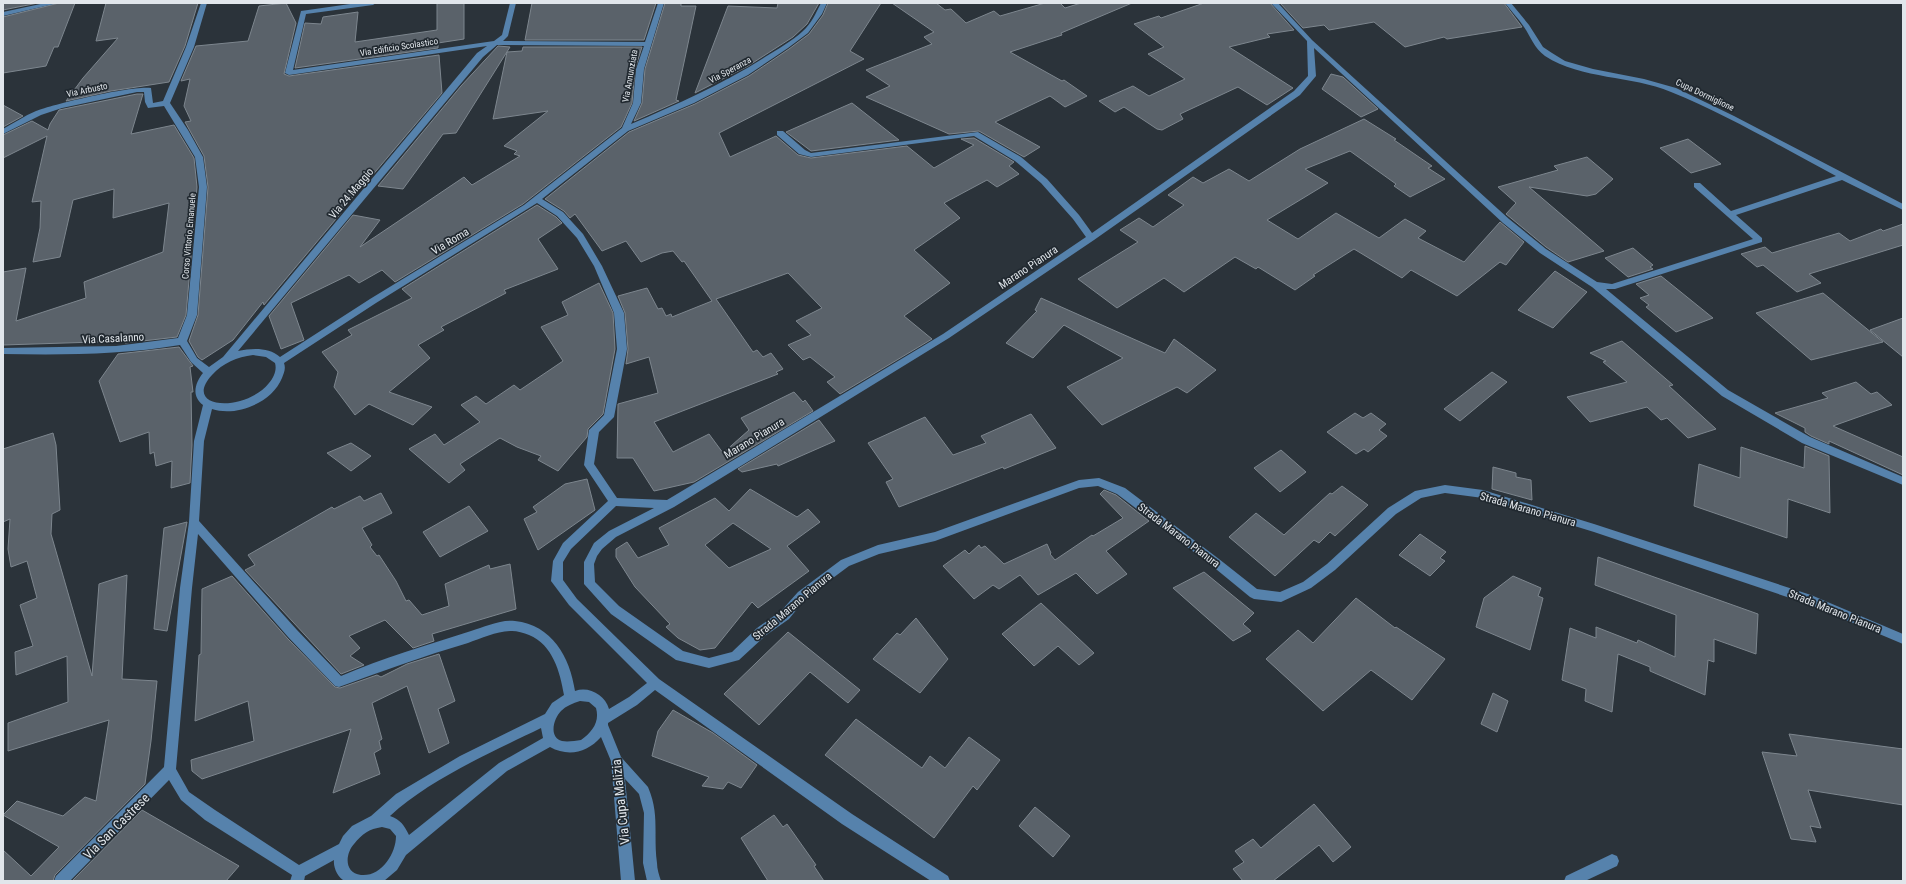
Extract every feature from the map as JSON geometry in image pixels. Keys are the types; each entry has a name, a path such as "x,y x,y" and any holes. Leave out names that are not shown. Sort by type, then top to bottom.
{"street":[{"path":"3,14 56,3"},
{"path":"166,103 190,47 204,3"},
{"name":"Via Edificio Scolastico","path":"373,3 303,12 289,73 495,43 646,44"},
{"name":"Via 24 Maggio","path":"227,358 480,55 505,36 513,3"},
{"name":"Via Annunziata","path":"625,129 637,103 640,69 646,44 661,3"},
{"name":"Via Speranza","path":"625,129 691,101 745,74 806,32 816,20 824,3"},
{"path":"1274,3 1310,41 1506,221 1544,251 1595,285 1725,393 1806,440 1903,481"},
{"name":"Cupa Dormiglione","path":"1508,3 1528,27 1535,43 1547,54 1566,64 1640,78 1673,90 1735,120 1842,177 1903,207"},
{"name":"Marano Pianura","path":"670,504 946,336 1090,238 1297,93 1312,76 1310,41"},
{"name":"Via Arbusto","path":"3,132 38,113 60,106 137,90 148,90 149,102 152,106 166,103"},
{"name":"Corso Vittorio Emanuele","path":"166,103 184,130 199,157 203,187 192,315 182,340"},
{"name":"Via Roma","path":"280,362 373,301 537,200 625,129"},
{"path":"780,133 802,152 811,155 975,134 1018,159 1044,181 1076,218 1090,238"},
{"path":"1730,214 1842,177"},
{"path":"1595,285 1612,287 1759,240 1698,185"},
{"path":"537,200 560,214 580,236 598,266 619,312 622,349 609,417 594,430 589,465 614,502"},
{"path":"182,340 194,360 208,372"},
{"name":"Via Casalanno","path":"3,351 78,352 151,348 182,340"},
{"path":"259,352 274,356 280,362 281,371 277,380 270,389 246,404 232,407 219,407 208,404 202,398 199,390 202,381 208,372 227,358 240,354 259,352"},
{"path":"208,404 200,441 194,522 186,588 170,770 185,796 298,876 342,849"},
{"name":"Strada Marano Pianura","path":"670,504 647,518 622,528 598,544 589,563 590,584 615,610 680,656 709,663 735,656 761,632 784,615 802,595 845,563 878,550 935,536 1079,484 1099,482 1121,491 1215,562 1254,594 1281,597 1306,586 1331,567 1392,511 1419,494 1445,488 1483,494 1609,533 1812,600 1903,639"},
{"path":"670,504 614,502 567,546 558,561 557,581 573,602 655,683 847,819 943,881"},
{"path":"194,522 288,628 339,682 375,666 511,625 534,631 550,643 560,658 568,678 570,697"},
{"path":"603,722 601,704 596,699 587,695 570,697 561,702 554,709 549,718 547,733 551,740 558,746 567,748 581,746 596,735 603,722 633,701 655,683"},
{"path":"549,718 464,760 400,798 376,821 356,830 348,839 342,849 340,860 341,869 351,879 360,881 372,880 382,874 392,866 401,850 503,767 551,740"},
{"name":"Via Cupa Malizia","path":"603,722 618,761 628,881"},
{"path":"618,761 644,791 650,812 650,863 654,881"},
{"name":"Via San Castrese","path":"61,881 170,770"},
{"path":"376,821 386,821 395,824 401,832 401,850"},
{"path":"1571,881 1612,861"}],"building":[{"path":"3,3 38,3 3,10"},
{"path":"59,3 75,3 58,47 54,47 46,66 3,73 3,17"},
{"path":"106,3 198,3 185,46 169,82 111,91 66,101 83,78 118,38 96,41"},
{"path":"286,3 296,23 284,74 289,76 439,55 442,93 365,184 338,213 341,213 264,305 263,302 233,340 202,360 198,357 189,341 198,315 208,187 204,156 185,122 191,121 184,106 190,79 181,81 196,46 248,41 259,6"},
{"path":"437,3 464,3 464,39 438,43 438,48 295,68 305,23 321,24 323,17 358,12 355,42 437,30"},
{"path":"532,3 656,3 644,40 525,40"},
{"path":"665,3 681,3 681,6 696,6 676,100 679,101 634,121 642,103 645,69"},
{"path":"778,3 819,3 807,24 793,37 748,66 695,93 728,6 777,8"},
{"path":"828,3 881,3 850,51 864,59 719,133 730,157 776,136 798,155 811,158 907,146 934,168 974,145 961,139 974,138 1014,162 1009,166 1019,174 997,187 987,180 944,203 960,218 914,250 950,283 904,316 932,339 840,394 827,382 835,377 810,357 803,360 788,345 811,335 796,321 822,308 788,273 716,299 753,352 757,350 763,357 771,353 783,369 776,372 778,374 654,422 673,452 709,434 723,453 749,430 741,418 794,392 803,402 805,400 813,411 694,482 654,491 633,458 617,458 618,404 658,393 649,357 626,364 628,349 625,313 618,296 647,288 658,309 662,308 666,316 671,314 672,317 712,301 684,261 682,262 673,251 662,253 641,262 626,241 602,251 575,214 570,218 564,211 545,199 629,132 695,104 749,76 789,49 809,34 823,15"},
{"path":"892,3 936,3 945,10 951,9 966,23 994,11 1000,16 1045,3 1060,3 1065,8 1081,3 1132,3 1061,33 1062,35 1010,52 1062,81 1064,80 1087,96 1065,107 1050,96 995,122 1040,147 1024,157 979,131 949,134 866,97 890,86 866,70 932,44 924,37 934,32"},
{"path":"1204,3 1270,3 1294,30 1267,34 1270,37 1229,47 1293,88 1267,105 1238,87 1180,114 1183,119 1162,130 1157,129 1124,107 1115,112 1099,101 1133,86 1149,96 1185,79 1148,54 1164,47 1134,24 1159,16 1161,18"},
{"path":"1280,3 1504,3 1522,27 1447,39 1444,37 1405,47 1374,22 1329,30 1324,25 1303,28"},
{"path":"498,46 510,47 456,133 443,134 403,189 378,186 461,86"},
{"path":"523,47 642,47 635,69 632,103 621,127 523,204 395,282 382,270 359,283 349,275 291,303 304,340 281,349 269,316 353,215 380,220 360,247 464,177 472,185 520,156 514,154 517,151 504,146 548,111 493,119 507,52 522,51"},
{"path":"1331,74 1343,77 1378,109 1361,117 1322,89"},
{"path":"143,94 131,134 174,125 194,158 197,187 186,315 177,337 125,343 127,341 3,345 3,272 26,268 16,321 86,298 84,282 163,252 169,203 113,218 114,189 73,200 60,257 33,262 40,228 41,201 32,202 47,136 3,158 3,135 32,121 48,130 59,110"},
{"path":"852,103 899,140 811,151 786,132"},
{"path":"3,105 23,116 3,127"},
{"path":"1364,119 1396,139 1394,140 1432,166 1428,168 1445,179 1410,197 1394,186 1396,184 1350,151 1305,169 1328,183 1267,220 1298,239 1336,213 1379,238 1405,219 1426,231 1418,238 1464,262 1500,222 1524,242 1506,265 1500,262 1457,296 1411,270 1402,278 1354,249 1313,275 1315,276 1295,290 1258,267 1256,269 1235,257 1184,292 1164,278 1117,308 1078,279 1138,242 1120,230 1139,218 1153,227 1184,205 1168,195 1193,177 1203,183 1229,169 1249,181 1300,149"},
{"path":"1688,139 1721,164 1691,173 1660,148"},
{"path":"1587,157 1613,179 1596,194 1587,196 1529,187 1604,251 1568,262 1546,247 1506,214 1516,203 1498,187 1558,170 1554,166"},
{"path":"537,205 556,217 562,223 538,239 558,269 504,290 506,293 441,327 444,330 418,345 430,358 389,392 432,407 413,425 369,404 355,415 334,387 338,372 322,352 352,335 348,330 412,298 402,289"},
{"path":"1903,224 1903,245 1809,274 1821,283 1797,292 1763,265 1757,267 1741,254 1765,247 1772,253 1839,233 1850,241 1881,229 1883,231"},
{"path":"1633,248 1653,265 1650,267 1653,269 1628,277 1605,258"},
{"path":"1555,271 1587,292 1553,328 1518,310"},
{"path":"1661,276 1713,318 1676,332 1646,307 1649,305 1640,298 1649,295 1636,284"},
{"path":"599,283 613,313 615,349 603,414 588,429 587,437 558,471 538,460 541,456 517,447 500,438 460,464 465,470 449,483 409,449 435,434 444,445 480,422 461,405 476,396 486,404 514,385 520,390 563,361 541,327 568,315 562,302"},
{"path":"1823,293 1883,342 1811,360 1756,313"},
{"path":"1041,298 1165,353 1174,339 1216,370 1187,393 1177,387 1102,425 1067,387 1123,358 1064,325 1033,358 1006,343 1037,311 1035,310"},
{"path":"1903,318 1903,357 1870,330"},
{"path":"1622,341 1673,385 1669,386 1716,429 1688,438 1667,418 1661,420 1647,407 1590,422 1567,397 1627,382 1603,362 1606,361 1590,353"},
{"path":"179,347 193,366 190,367 193,392 191,392 192,445 190,483 171,488 172,461 156,466 154,452 150,454 149,432 120,442 99,381 118,354"},
{"path":"1492,372 1507,382 1460,421 1444,409"},
{"path":"1856,382 1871,394 1877,392 1892,405 1833,426 1903,457 1903,475 1829,441 1829,444 1811,436 1805,432 1805,428 1775,413 1828,398 1822,393"},
{"path":"1355,413 1363,418 1371,413 1386,424 1379,430 1387,436 1368,452 1364,449 1356,454 1327,432"},
{"path":"1031,414 1056,448 1004,469 1003,467 899,507 886,482 893,479 868,443 925,417 953,455 986,443 981,436"},
{"path":"819,420 835,441 778,466 777,464 742,472 738,469"},
{"path":"53,433 56,445 60,510 52,514 51,534 92,676 99,584 127,575 122,679 157,681 151,741 145,784 55,875 53,881 3,881 3,850 31,876 59,847 3,815 17,801 63,816 85,797 96,801 109,720 8,751 8,723 68,702 67,656 16,675 15,652 33,646 20,605 37,598 27,561 11,567 8,549 10,519 3,522 3,449"},
{"path":"351,443 371,456 351,471 327,453"},
{"path":"1805,446 1829,456 1830,513 1788,499 1787,538 1694,506 1699,464 1740,478 1741,447 1804,468"},
{"path":"1281,450 1306,472 1280,492 1254,468"},
{"path":"1493,467 1516,473 1516,477 1531,480 1532,500 1492,489"},
{"path":"587,479 595,510 538,550 524,519 537,512 533,507 565,484"},
{"path":"1342,486 1368,505 1335,536 1330,532 1319,543 1314,540 1275,576 1229,537 1256,513 1284,535 1330,493 1332,494"},
{"path":"750,489 797,517 808,509 820,522 787,546 809,571 758,608 752,602 715,648 700,650 678,638 666,627 670,624 635,587 616,557 616,549 627,542 638,558 669,545 659,528 715,498 729,511","holes":["733,523 771,549 729,568 705,545"]},
{"path":"1104,490 1116,495 1149,521 1106,551 1127,574 1097,594 1076,573 1038,595 1020,575 999,589 993,585 974,599 943,566 965,550 969,554 979,545 981,548 985,546 1004,564 1047,544 1051,553 1050,554 1055,560 1092,535 1093,536 1123,518 1100,494"},
{"path":"381,493 392,513 362,528 372,545 370,547 377,556 379,555 396,581 406,601 409,600 422,615 449,606 445,584 489,565 490,569 510,564 516,609 432,634 434,641 413,648 385,620 349,636 360,648 350,656 364,665 341,674 245,570 255,565 248,555 332,507 334,509 360,496 364,501"},
{"path":"469,506 488,531 440,557 423,532"},
{"path":"187,522 167,631 154,629 164,528"},
{"path":"1420,534 1446,552 1440,558 1445,561 1430,576 1399,555"},
{"path":"1598,557 1758,614 1756,654 1714,639 1714,662 1708,660 1705,695 1650,671 1650,667 1618,654 1612,712 1585,701 1586,689 1562,680 1570,628 1596,638 1596,627 1637,643 1638,640 1675,657 1676,615 1595,585"},
{"path":"1204,572 1254,613 1243,624 1251,631 1233,641 1173,588"},
{"path":"232,576 288,639 335,687 340,688 377,675 381,677 407,664 439,654 455,701 438,709 449,743 429,753 407,686 372,703 382,739 379,741 381,749 374,753 380,774 333,793 351,729 202,779 192,771 191,760 254,741 248,701 195,721 199,655 201,654 202,589"},
{"path":"1513,576 1541,588 1538,596 1543,598 1530,650 1476,627 1484,598"},
{"path":"1356,598 1395,628 1396,627 1445,659 1412,700 1371,670 1323,711 1266,659 1298,630 1313,643"},
{"path":"1041,603 1094,653 1079,665 1058,646 1034,666 1002,634"},
{"path":"916,618 948,659 920,693 873,659 897,633 900,635"},
{"path":"788,632 860,690 848,703 810,672 759,725 724,694"},
{"path":"1493,693 1508,701 1497,732 1481,724"},
{"path":"673,710 713,733 757,765 741,788 728,782 723,789 702,786 709,777 652,756 658,731"},
{"path":"856,719 922,768 930,756 945,768 969,737 1000,760 977,790 973,786 934,838 825,755"},
{"path":"1789,734 1903,749 1903,805 1808,790 1821,828 1810,826 1816,842 1791,839 1762,752 1797,756"},
{"path":"1314,804 1351,847 1333,862 1319,845 1273,881 1243,881 1233,869 1244,862 1235,851 1253,839 1261,848"},
{"path":"1035,807 1070,836 1053,857 1019,826"},
{"path":"142,810 239,866 226,881 72,881"},
{"path":"774,815 783,827 787,824 816,865 814,866 824,881 768,881 741,838"}]}
